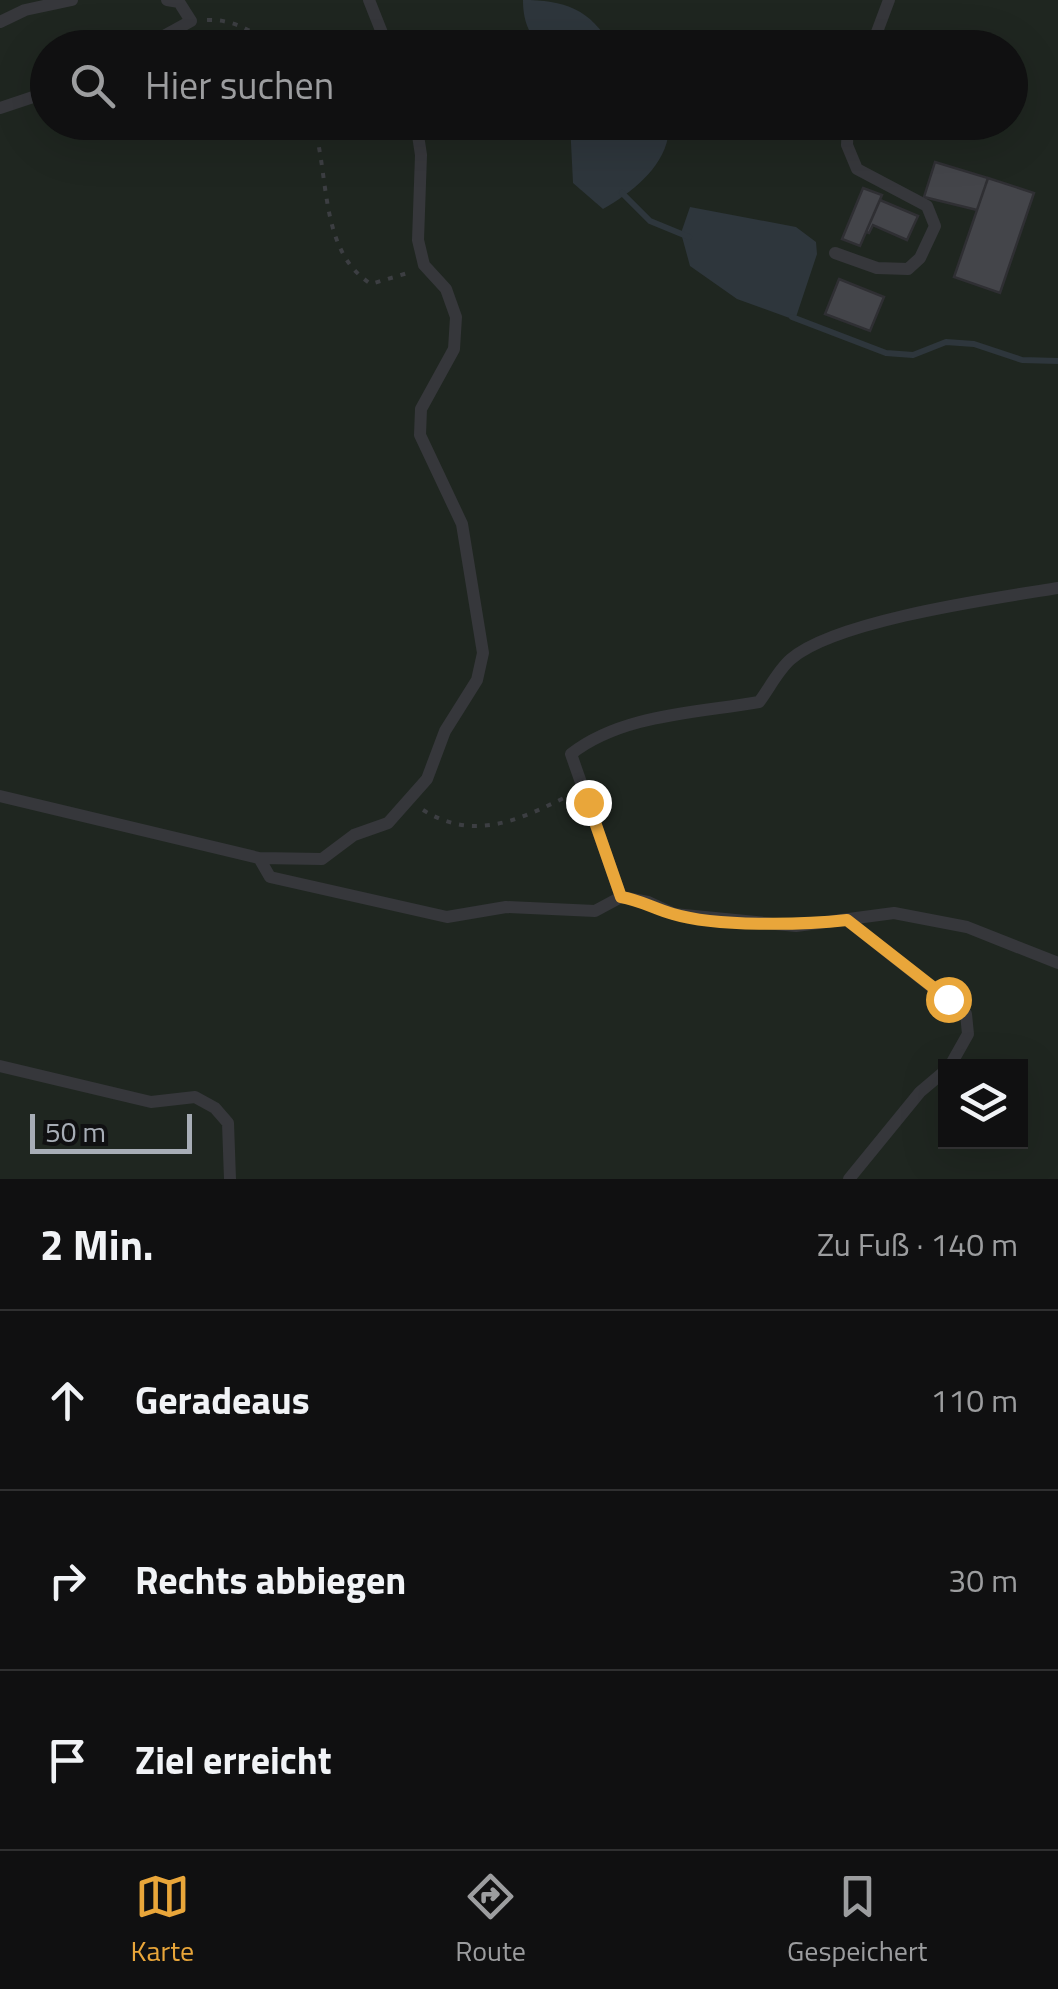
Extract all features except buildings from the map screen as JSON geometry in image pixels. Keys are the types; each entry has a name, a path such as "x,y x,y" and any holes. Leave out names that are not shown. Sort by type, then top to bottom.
{"lane":[{"path":"0,22 72,0"},
{"path":"168,0 180,2 191,21 175,30"},
{"path":"369,0 381,30"},
{"path":"877,30 888,0"},
{"path":"0,108 30,98"},
{"path":"0,796 260,858 322,859 354,835 388,824 411,802 426,779 445,731 477,680 483,654 462,524 420,435 421,409 454,349 456,317 446,289 424,265 418,240 419,140"},
{"path":"836,252 899,272 920,258 935,226 926,206 857,170 847,140"},
{"path":"621,897 610,856 571,754 594,736 647,720 759,702 790,659 817,644 870,626 1058,588"},
{"path":"260,858 270,876 448,917 506,908 595,912 621,897 648,902 674,914 796,926 894,912 967,927 1058,963"},
{"path":"847,920 966,1014 968,1034 953,1059"},
{"path":"0,1066 151,1102 195,1097 215,1108 228,1123 230,1179"},
{"path":"849,1179 920,1092 938,1077"}],"path":[{"path":"191,21 222,20 250,30"},
{"path":"316,140 334,235 348,268 371,284 398,279 424,265"},
{"path":"411,802 434,817 474,830 521,819 582,788"}],"shaded area":[{"path":"0,0 1058,0 1058,1179 0,1179"},
{"path":"523,0 551,2 575,9 600,30 529,30"},
{"path":"571,140 667,140 659,160 644,179 603,209 573,183"},
{"path":"690,207 796,227 816,242 817,254 795,320 737,299 690,266 681,233"}],"waterway":[{"path":"622,193 650,221 689,237"},
{"path":"792,317 886,353 913,355 946,342 974,344 1022,360 1058,361"}],"route":[{"path":"588,802 610,856 621,897 648,902 674,914 796,926 847,920 948,999"}]}
